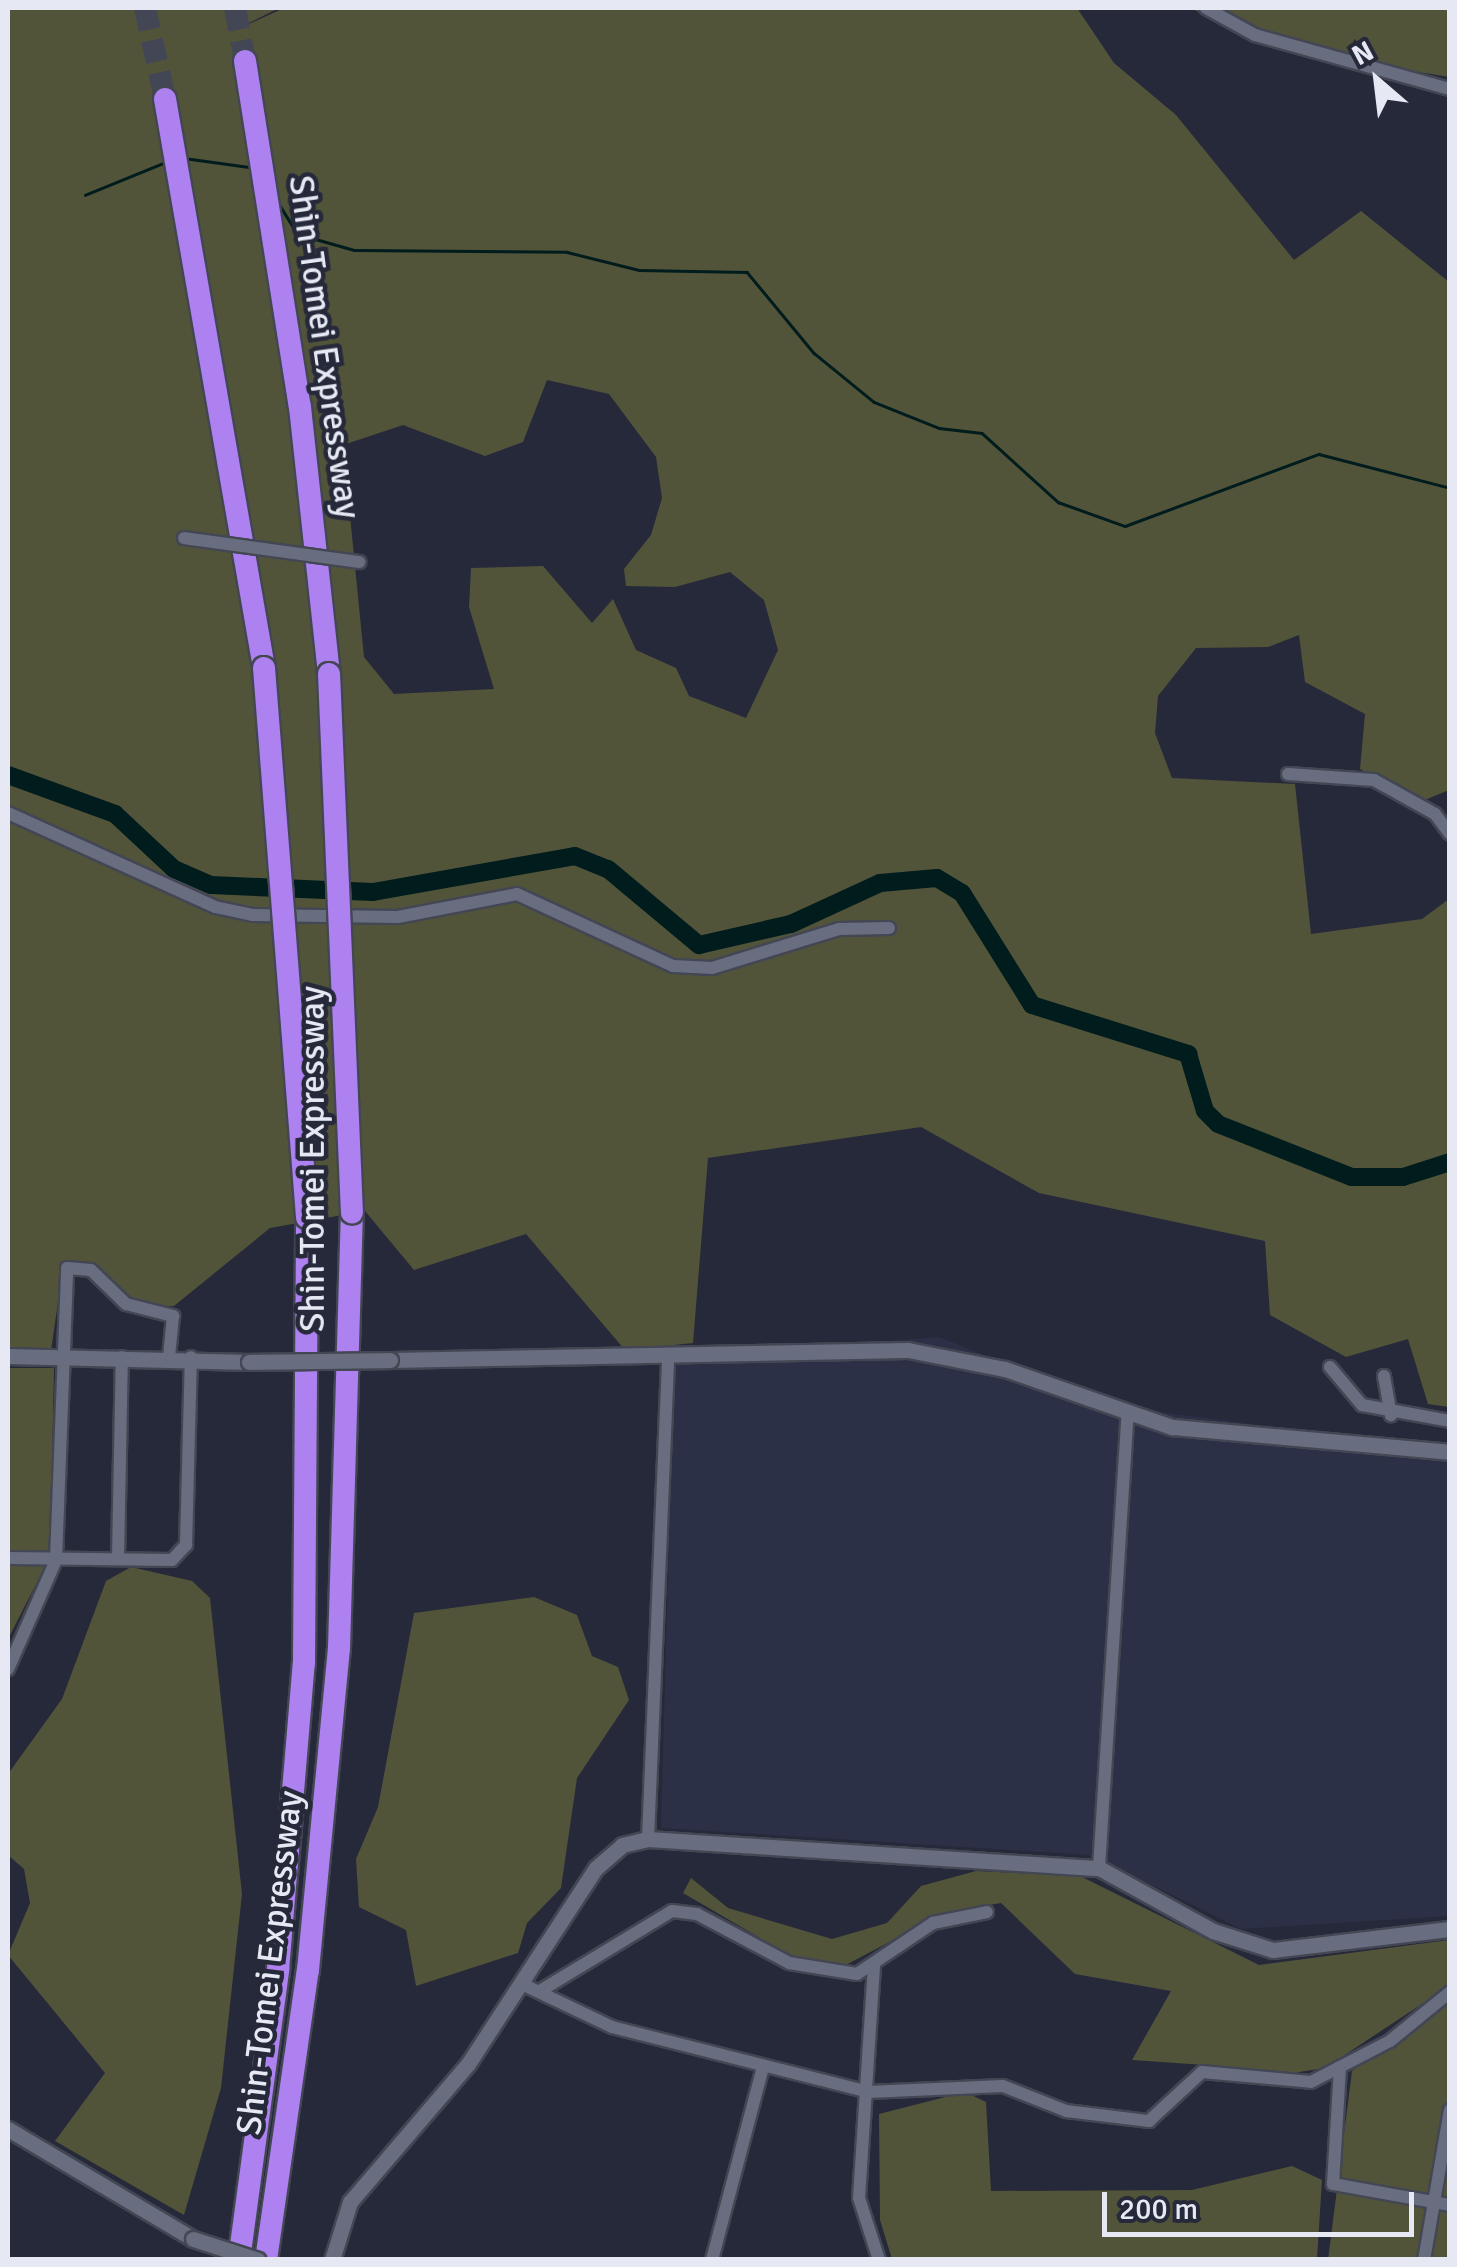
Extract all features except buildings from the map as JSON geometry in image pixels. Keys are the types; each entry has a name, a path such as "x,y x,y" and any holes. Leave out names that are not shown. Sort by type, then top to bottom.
{"highway":[{"name":"Shin-Tomei Expressway","path":"245,60 300,406 329,674 352,1213 339,1648 308,1970 266,2260"},
{"name":"Shin-Tomei Expressway","path":"165,99 264,668 307,1217 304,1663 278,1970 239,2260"}],"street":[{"path":"1206,8 1256,35 1450,89"},
{"path":"184,538 359,562"},
{"path":"1288,774 1374,780 1434,814 1450,834"},
{"path":"8,813 215,907 252,914 398,918 517,894 673,966 712,968 840,928 889,928"},
{"path":"8,1669 56,1560 67,1268 91,1270 126,1304 173,1316 169,1357"},
{"path":"8,1356 191,1357 250,1362 668,1358 908,1350 964,1357 1172,1427 1450,1452"},
{"path":"118,1558 122,1357"},
{"path":"8,1558 172,1560 186,1545 191,1357"},
{"path":"648,1838 668,1358"},
{"path":"1330,1367 1351,1397 1391,1414 1450,1421"},
{"path":"1384,1376 1391,1414"},
{"path":"1098,1868 1128,1411"},
{"path":"332,2260 350,2202 468,2064 605,1855 648,1838 1098,1868 1213,1930 1273,1950 1450,1928"},
{"path":"540,1991 684,1910 789,1963 857,1974 933,1923 987,1912"},
{"path":"874,1966 859,2198 879,2260"},
{"path":"522,1984 612,2027 868,2092 1004,2086 1066,2111 1149,2121 1202,2072 1293,2085 1340,2067 1450,1992"},
{"path":"712,2260 763,2067"},
{"path":"1340,2067 1333,2184 1445,2204"},
{"path":"1424,2260 1445,2204 1450,2110"},
{"path":"8,2128 193,2239 258,2260"}],"shaded area":[{"path":"939,1337 1108,1405 1449,1450 1449,1916 1241,1929 1091,1855 661,1828 674,1357"}],"green space":[{"path":"8,8 279,8 229,33 284,8 1077,8 1114,63 1176,115 1294,260 1361,211 1449,282 1449,790 1420,802 1360,769 1365,714 1305,682 1299,635 1268,647 1196,648 1158,696 1155,733 1172,778 1295,784 1311,934 1422,919 1449,899 1449,1407 1428,1404 1408,1339 1346,1357 1270,1315 1265,1241 1039,1193 921,1127 708,1158 693,1343 625,1350 526,1234 414,1270 365,1211 270,1228 174,1306 123,1306 91,1270 63,1267 51,1351 8,1349","holes":["547,380 609,394 656,457 662,498 651,535 624,569 626,586 675,587 730,572 764,600 778,650 746,718 689,696 676,668 636,650 613,599 592,623 543,566 471,568 469,607 494,689 394,694 364,657 343,445 403,425 485,456 523,442"]},
{"path":"1190,8 1449,8 1449,77 1279,49"},
{"path":"8,1368 54,1368 50,1557 8,1639"},
{"path":"131,1567 192,1581 210,1598 242,1894 221,2088 184,2215 55,2141 105,2073 8,1955 30,1903 24,1869 8,1855 8,1774 62,1699 106,1581"},
{"path":"534,1597 577,1615 592,1656 618,1667 629,1700 577,1778 561,1888 527,1923 518,1953 416,1986 406,1930 359,1907 356,1859 378,1807 414,1613"},
{"path":"976,1871 1080,1876 1259,1965 1449,1940 1449,1986 1325,2068 1260,2078 1234,2067 1132,2060 1171,1991 1075,1974 1001,1903 946,1912 825,1976 683,1893 691,1878 728,1908 832,1939 887,1923 921,1886"},
{"path":"1449,1998 1449,2259 1328,2260 1352,2071"},
{"path":"965,2092 986,2102 991,2191 1192,2190 1292,2166 1322,2180 1317,2259 892,2259 880,2220 879,2114"}],"waterway":[{"path":"184,158 250,167"},
{"path":"85,195 166,162"},
{"path":"279,204 298,234 354,250 567,252 639,270 747,272 814,353 874,402 939,428 982,433 1058,502 1125,526 1319,454 1450,488"},
{"path":"8,775 115,814 174,869 211,885 373,892 575,856 608,869 699,945 791,924 880,883 937,878 962,893 1032,1005 1188,1054 1205,1111 1218,1124 1352,1177 1403,1177 1450,1162"}],"tunnel":[{"path":"145,8 165,99"},
{"path":"235,8 245,61"}]}
